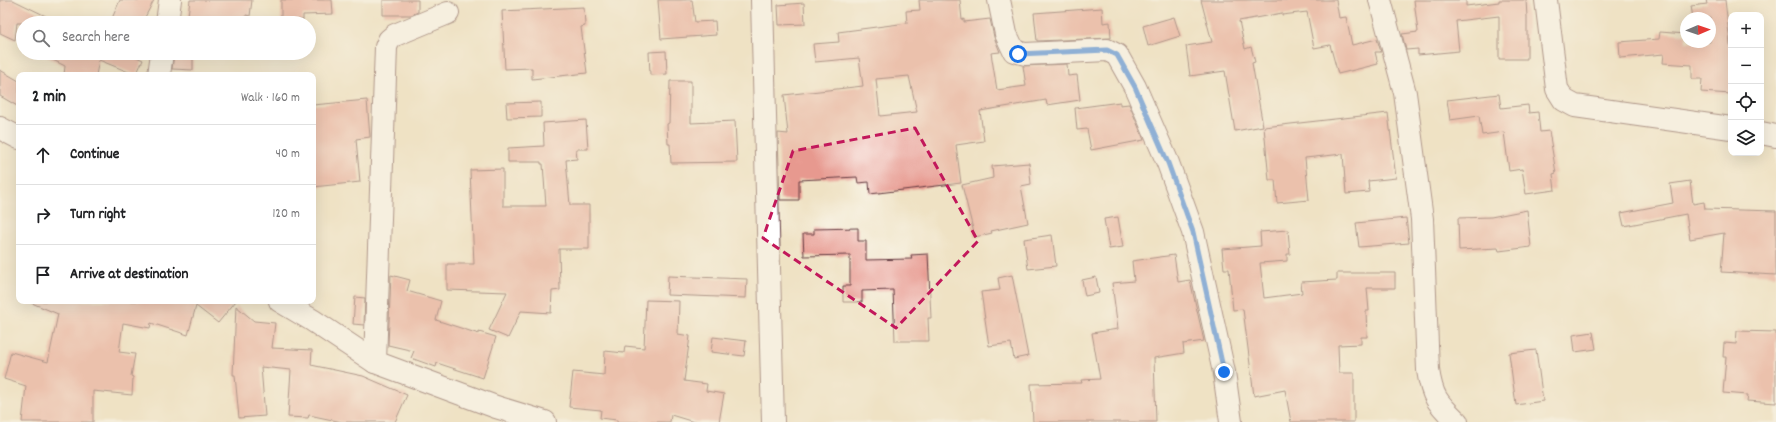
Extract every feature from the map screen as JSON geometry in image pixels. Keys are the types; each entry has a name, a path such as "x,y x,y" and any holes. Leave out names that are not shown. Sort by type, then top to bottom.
{"street":[{"path":"168,16 170,0"},
{"path":"762,0 773,422"},
{"path":"999,0 1006,34 1014,51 1018,54 1107,50 1117,55 1135,87 1168,163 1193,232 1224,372 1231,422"},
{"path":"1380,0 1406,93 1422,219 1430,388 1437,402 1457,422"},
{"path":"1546,0 1557,89 1564,100 1575,106 1728,128"},
{"path":"375,362 386,47 389,40 396,35 448,13"},
{"path":"159,72 161,60"},
{"path":"0,128 16,136"},
{"path":"1764,134 1776,136"},
{"path":"285,304 375,362 493,415 545,422"}],"highlighted area":[{"path":"915,128 978,241 896,328 763,238 793,151"}],"building":[{"path":"0,0 13,0 46,16 16,16 15,40 0,33"},
{"path":"120,0 154,0 146,16 113,16"},
{"path":"190,0 252,0 250,16 188,16"},
{"path":"281,0 332,0 333,14 281,16"},
{"path":"383,0 418,0 418,12 411,15 383,15"},
{"path":"658,0 692,0 695,22 715,21 716,35 661,39"},
{"path":"919,0 960,0 962,20 964,19 964,22 990,19 994,37 1000,52 991,53 997,90 1026,86 1023,66 1067,64 1068,76 1077,75 1080,100 1047,105 1046,100 980,111 984,141 956,145 961,183 870,194 869,182 858,183 857,177 799,180 799,200 780,200 778,133 788,134 784,95 863,86 859,58 815,62 813,44 839,42 838,32 907,23 906,11 920,10","holes":["909,76 917,112 880,116 876,79"]},
{"path":"1201,0 1336,0 1339,18 1346,17 1352,45 1377,39 1381,52 1375,52 1378,64 1338,74 1330,45 1314,48 1307,12 1282,15 1282,13 1239,21 1245,49 1251,47 1255,62 1252,63 1263,126 1235,131 1225,71 1190,76 1186,46 1212,42"},
{"path":"1414,0 1466,0 1466,6 1499,2 1499,0 1526,0 1527,59 1499,59 1499,16 1456,21 1459,51 1418,55 1418,49 1406,50 1402,34 1418,32"},
{"path":"1706,0 1725,0 1728,26 1728,94 1701,92 1702,79 1692,79 1692,65 1663,63 1664,54 1620,58 1619,42 1659,39 1660,32 1680,34 1680,48 1716,48 1716,12 1692,12 1691,6 1707,4"},
{"path":"804,3 805,24 779,25 778,5"},
{"path":"584,7 585,26 581,27 587,73 532,79 532,68 505,69 502,11"},
{"path":"1102,8 1103,23 1110,22 1111,38 1037,41 1034,13"},
{"path":"1174,17 1180,36 1148,46 1143,26"},
{"path":"666,51 667,74 650,75 649,52"},
{"path":"53,60 99,60 97,72 64,72 65,66"},
{"path":"99,60 143,60 137,72 129,72"},
{"path":"173,60 193,60 193,70 172,69"},
{"path":"0,70 16,79 16,105 0,96"},
{"path":"670,81 691,81 691,123 735,121 737,162 671,163 667,124 669,123"},
{"path":"1499,94 1501,108 1528,105 1529,113 1538,112 1540,132 1549,131 1556,173 1553,174 1555,190 1526,194 1522,169 1509,171 1504,132 1482,135 1479,116 1450,120 1447,100"},
{"path":"367,100 370,137 356,139 360,182 316,187 316,105"},
{"path":"541,102 541,117 507,118 506,103"},
{"path":"1120,102 1120,105 1129,104 1144,140 1091,150 1087,129 1077,130 1075,108"},
{"path":"1388,113 1396,178 1368,181 1369,192 1346,194 1343,154 1305,158 1309,200 1277,203 1275,180 1269,180 1264,127"},
{"path":"586,120 588,149 576,149 577,159 566,160 570,205 589,205 589,249 559,249 560,290 552,291 551,313 521,311 508,338 489,330 507,292 447,290 447,264 474,264 470,170 503,169 503,206 546,206 543,164 541,164 541,162 508,162 508,148 544,146 543,123"},
{"path":"1029,163 1031,184 1021,186 1028,223 991,231 992,233 975,237 962,185 993,178 992,166"},
{"path":"1690,181 1693,204 1704,202 1705,209 1776,211 1776,275 1721,272 1724,233 1690,239 1686,214 1624,226 1621,213 1673,203 1670,184"},
{"path":"1527,210 1531,247 1499,251 1498,248 1459,250 1458,218 1491,217"},
{"path":"1118,217 1123,247 1109,249 1104,219"},
{"path":"1406,218 1409,243 1359,247 1356,223"},
{"path":"858,228 858,241 866,241 866,260 912,259 911,255 928,254 931,318 928,318 929,341 895,341 893,290 862,291 862,302 843,302 843,286 850,286 850,255 804,256 803,234 814,234 814,229"},
{"path":"1288,230 1290,254 1287,254 1287,261 1260,263 1264,298 1302,293 1301,282 1337,280 1337,273 1395,273 1395,288 1367,288 1369,311 1366,311 1367,337 1361,337 1361,344 1338,345 1339,373 1354,373 1354,422 1291,422 1285,390 1254,396 1243,309 1233,310 1229,269 1224,269 1222,249 1261,246 1260,232"},
{"path":"1052,235 1056,266 1028,269 1024,239"},
{"path":"1174,255 1178,282 1190,280 1204,341 1183,344 1184,353 1154,358 1156,422 1033,422 1031,384 1082,383 1081,380 1100,379 1092,333 1118,329 1112,283 1134,281 1132,261"},
{"path":"391,275 410,280 407,291 441,301 436,320 479,334 479,332 496,337 483,378 437,363 436,367 411,358 414,351 388,345"},
{"path":"1012,275 1028,356 1014,359 1011,343 989,346 981,292 1000,290 998,278"},
{"path":"668,276 747,279 746,298 667,295"},
{"path":"1096,277 1099,293 1085,296 1082,280"},
{"path":"355,297 365,298 364,325 353,324"},
{"path":"646,300 679,301 678,334 690,336 684,381 707,384 706,391 724,394 719,422 694,422 671,415 670,422 617,422 617,420 600,418 601,410 569,407 573,372 604,375 605,351 624,353 625,346 644,348"},
{"path":"34,304 234,304 218,323 196,306 188,335 151,323 150,328 123,323 119,352 135,354 131,376 133,377 132,395 93,391 93,422 22,422 26,386 4,379 11,352 48,362 58,314"},
{"path":"236,306 254,321 275,323 272,348 312,350 311,365 363,376 407,395 395,422 342,422 309,415 308,418 288,417 291,370 261,367 265,416 239,418 235,375 233,375"},
{"path":"1737,331 1776,332 1776,403 1747,401 1748,395 1723,393 1726,357 1723,357 1724,343 1736,344"},
{"path":"1593,332 1596,349 1575,352 1573,335"},
{"path":"713,337 746,341 744,356 711,352"},
{"path":"1536,350 1543,401 1516,405 1509,353"}],"route":[{"path":"1018,54 1107,50 1117,55 1135,87 1168,163 1193,232 1209,310 1224,372"}]}
